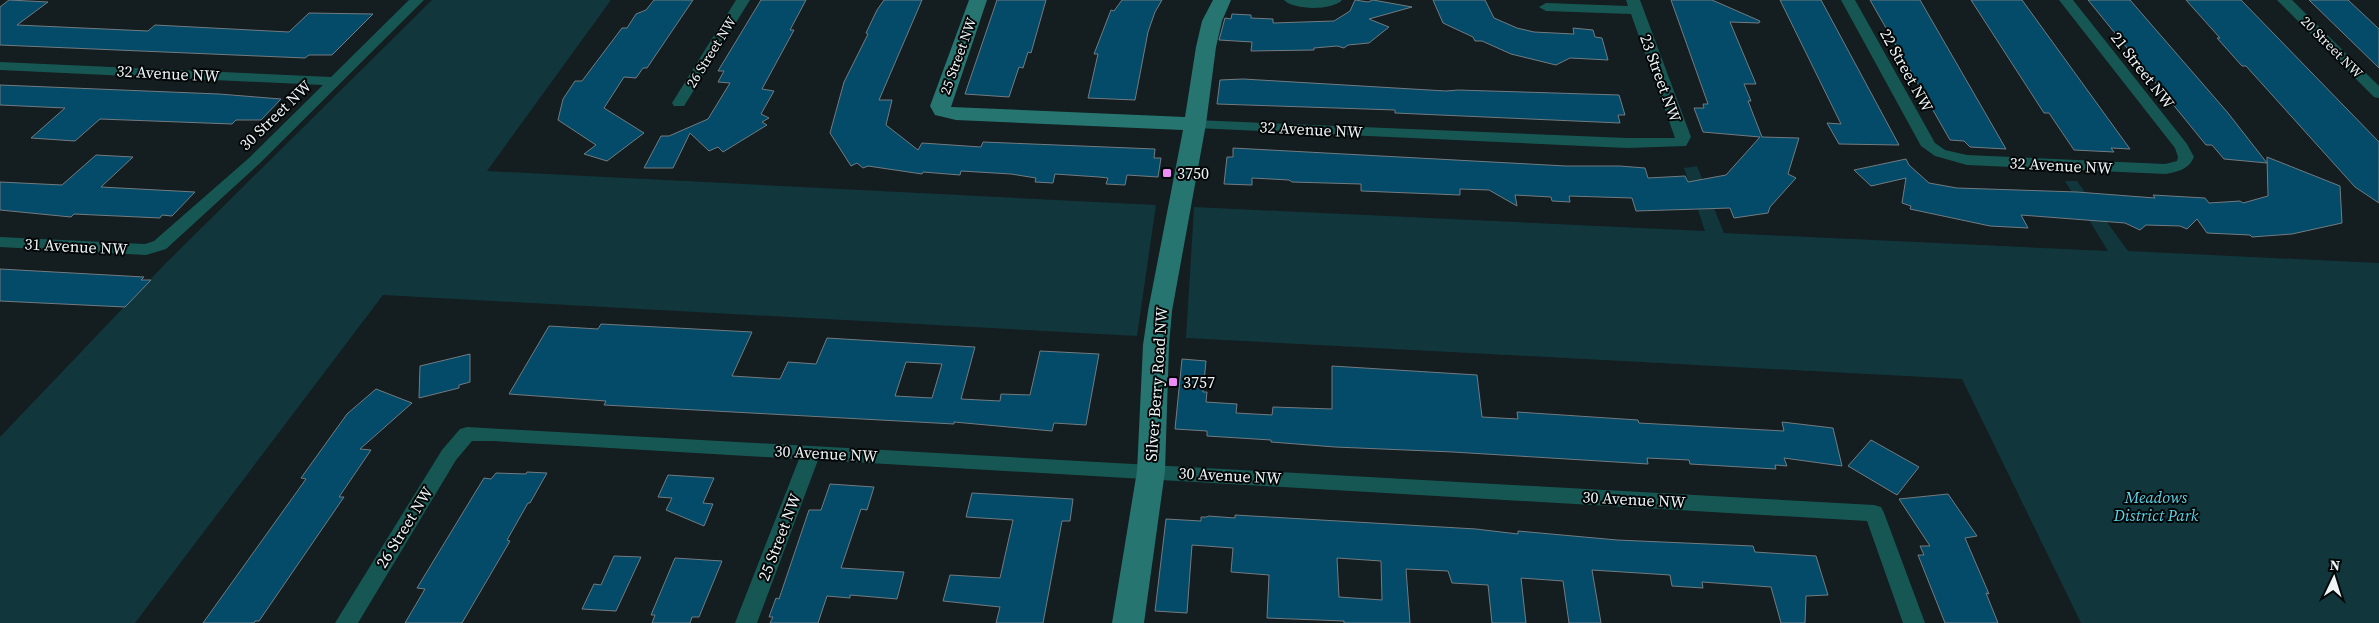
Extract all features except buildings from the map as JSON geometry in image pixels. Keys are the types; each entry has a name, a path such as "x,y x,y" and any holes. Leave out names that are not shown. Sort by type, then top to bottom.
{"street":[{"name":"30 Street NW","path":"152,249 168,239 254,161 417,0"},
{"name":"26 Street NW","path":"679,104 743,0"},
{"name":"25 Street NW","path":"942,111 940,106 942,99 978,0"},
{"name":"Silver Berry Road NW","path":"1128,623 1150,470 1156,345 1160,311 1195,124 1206,47 1212,21 1222,0"},
{"path":"1291,0 1321,5 1336,0"},
{"name":"22 Street NW","path":"1848,0 1925,140 1929,146 1940,153"},
{"name":"21 Street NW","path":"2066,0 2182,147 2186,157 2183,164"},
{"name":"20 Street NW","path":"2284,0 2379,94"},
{"name":"23 Street NW","path":"1546,7 1635,5 1683,137 1683,141 1679,143"},
{"name":"32 Avenue NW","path":"0,66 335,81"},
{"name":"32 Avenue NW","path":"942,111 956,114 1627,143 1679,143"},
{"name":"32 Avenue NW","path":"1940,153 1967,160 2044,164 2166,169 2183,164"},
{"name":"31 Avenue NW","path":"0,242 152,249"},
{"name":"26 Street NW","path":"346,623 449,455 467,434"},
{"name":"30 Avenue NW","path":"467,434 1150,470 1874,512 1914,623"},
{"name":"25 Street NW","path":"746,623 811,452"}],"green space":[{"path":"432,0 611,0 487,171 1156,205 1137,336 383,295 135,623 0,623 0,437 164,265"},
{"name":"Meadows District Park","path":"1697,166 1724,233 2108,251 2065,181 2077,181 2128,251 2379,263 2379,623 2081,623 1962,379 1186,338 1194,207 1705,231 1684,168"}],"place":[{"name":"3750","path":"1167,173"},
{"name":"3757","path":"1173,382"}]}
